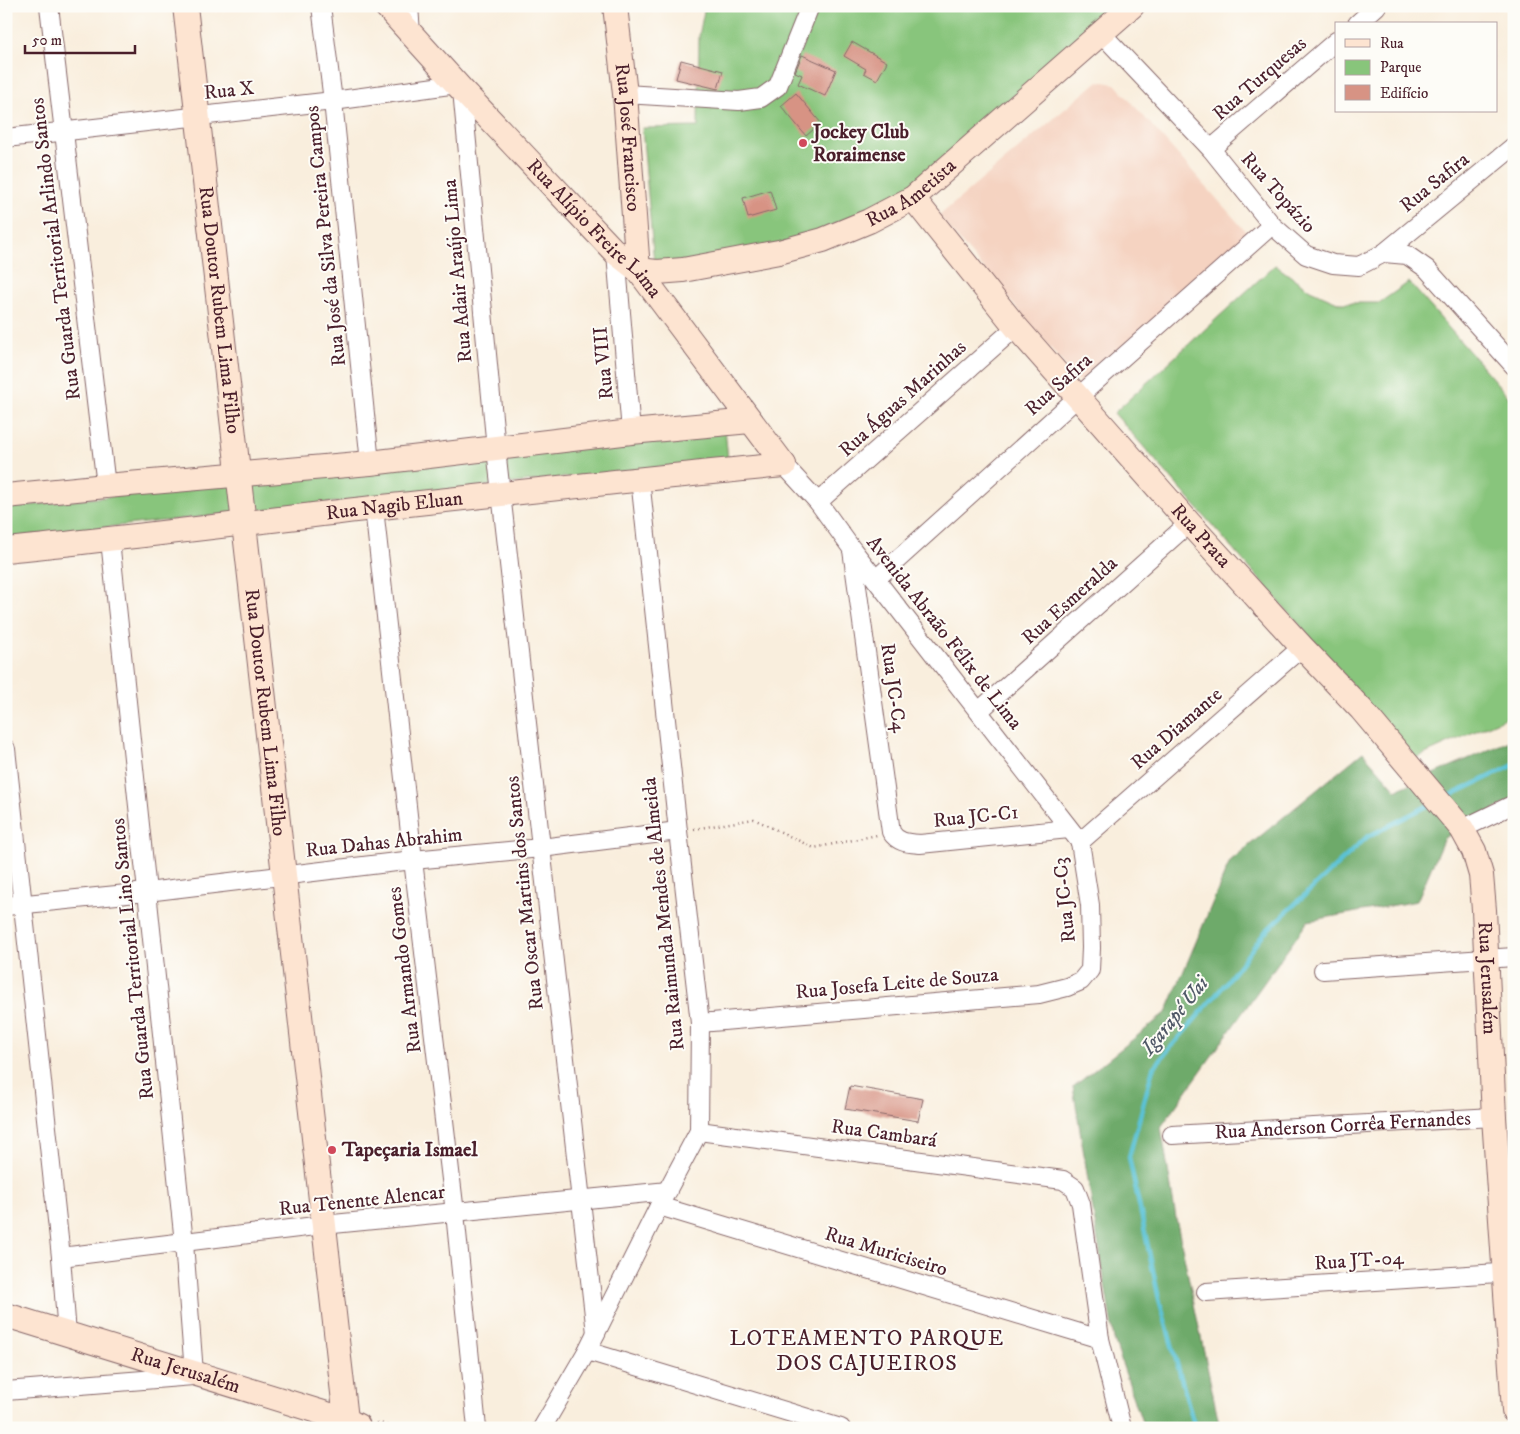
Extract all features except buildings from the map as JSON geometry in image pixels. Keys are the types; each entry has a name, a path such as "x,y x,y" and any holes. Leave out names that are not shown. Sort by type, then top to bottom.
{"street":[{"name":"Rua Guarda Territorial Arlindo Santos","path":"50,6 106,486"},
{"name":"Rua Doutor Rubem Lima Filho","path":"185,6 323,1225 352,1425"},
{"name":"Rua José da Silva Pereira Campos","path":"321,6 334,101 370,463"},
{"name":"Rua Alípio Freire Lima","path":"386,6 459,87 616,253 638,270 784,465"},
{"path":"409,6 411,32"},
{"name":"Rua José Francisco","path":"615,6 625,94 638,270"},
{"path":"625,94 739,101 761,98 778,86 810,6"},
{"name":"Rua Ametista","path":"638,270 657,272 683,270 779,252 823,240 913,198 1132,6"},
{"path":"1358,22 1377,6"},
{"name":"Rua Topázio","path":"1102,34 1211,149 1272,225 1306,255 1333,264 1360,266 1384,253"},
{"name":"Rua Turquesas","path":"1211,149 1335,42"},
{"name":"Rua X","path":"6,138 459,87"},
{"name":"Rua Adair Araújo Lima","path":"459,87 496,449"},
{"name":"Rua Safira","path":"1384,253 1514,146"},
{"name":"Rua Prata","path":"913,198 1016,327 1189,522 1361,709 1445,808 1462,829 1474,851 1480,875"},
{"name":"Rua Safira","path":"876,579 1272,225"},
{"name":"Rua VIII","path":"616,253 631,432"},
{"path":"1384,253 1407,255 1427,269 1512,359"},
{"path":"619,290 624,272 638,270"},
{"name":"Rua Águas Marinhas","path":"818,502 1016,327"},
{"path":"6,496 370,463 631,432 750,421"},
{"name":"Rua Oscar Martins dos Santos","path":"496,449 596,1333"},
{"name":"Avenida Abraão Félix de Lima","path":"784,465 818,502 852,549 979,710 1074,836"},
{"name":"Rua Nagib Eluan","path":"6,550 110,540 374,508 784,465"},
{"name":"Rua Raimunda Mendes de Almeida","path":"542,1428 587,1351 700,1131 700,1022 640,479"},
{"name":"Rua Armando Gomes","path":"374,508 455,1213 477,1428"},
{"name":"Rua Esmeralda","path":"979,710 1189,522"},
{"name":"Rua Guarda Territorial Lino Santos","path":"110,540 197,1374"},
{"name":"Rua JC-C4","path":"852,549 891,832"},
{"name":"Rua Diamante","path":"1074,836 1302,647"},
{"path":"6,749 15,906 61,1257 68,1334"},
{"path":"1462,829 1514,804"},
{"name":"Rua Dahas Abrahim","path":"15,906 678,831"},
{"name":"Rua JC-C1","path":"891,832 895,838 905,843 920,844 1074,836"},
{"name":"Rua JC-C3","path":"1074,836 1090,905 1092,948 1090,970"},
{"name":"Rua Jerusalém","path":"1480,875 1486,959 1504,1116 1514,1411"},
{"path":"1323,970 1514,958"},
{"name":"Rua Josefa Leite de Souza","path":"700,1022 1039,994 1067,987 1081,981 1090,970"},
{"name":"Rua Anderson Corrêa Fernandes","path":"1172,1134 1504,1116"},
{"name":"Rua Cambará","path":"700,1131 1063,1180 1075,1188 1081,1204 1100,1339"},
{"name":"Rua Tenente Alencar","path":"61,1257 323,1225 581,1201 664,1199"},
{"name":"Rua Muriciseiro","path":"664,1199 1100,1339"},
{"name":"Rua JT-04","path":"1206,1292 1509,1273"},
{"name":"Rua Jerusalém","path":"6,1315 197,1374 352,1425"},
{"path":"1100,1339 1122,1428"},
{"path":"587,1351 840,1428"},
{"path":"6,1391 197,1374"}],"path":[{"path":"678,831 754,819 814,848 891,832"}],"shaded area":[{"path":"1098,81 1115,84 1249,235 1080,383 939,216"}],"green space":[{"name":"Jockey Club Roraimense","path":"705,6 1117,6 906,190 805,238 699,261 654,263 642,128 698,127 699,36"},
{"path":"1275,265 1310,290 1340,303 1379,303 1409,282 1514,403 1514,714 1416,758 1114,413"},
{"path":"725,428 728,460 6,538 6,508"},
{"path":"1514,739 1514,799 1444,838 1417,901 1308,921 1161,1127 1176,1218 1220,1428 1144,1428 1114,1340 1073,1087 1166,1013 1230,861 1363,752 1396,790"}],"waterway":[{"name":"Igarapé Uai","path":"1445,798 1514,765"},
{"name":"Igarapé Uai","path":"1195,1428 1159,1299 1129,1157 1153,1068 1221,989 1265,932 1367,837 1431,804"}],"place":[{"name":"Jockey Club Roraimense","path":"803,143"},
{"name":"Tapeçaria Ismael","path":"332,1150"}],"district":[{"name":"LOTEAMENTO PARQUE DOS CAJUEIROS","path":"867,1350"}]}
